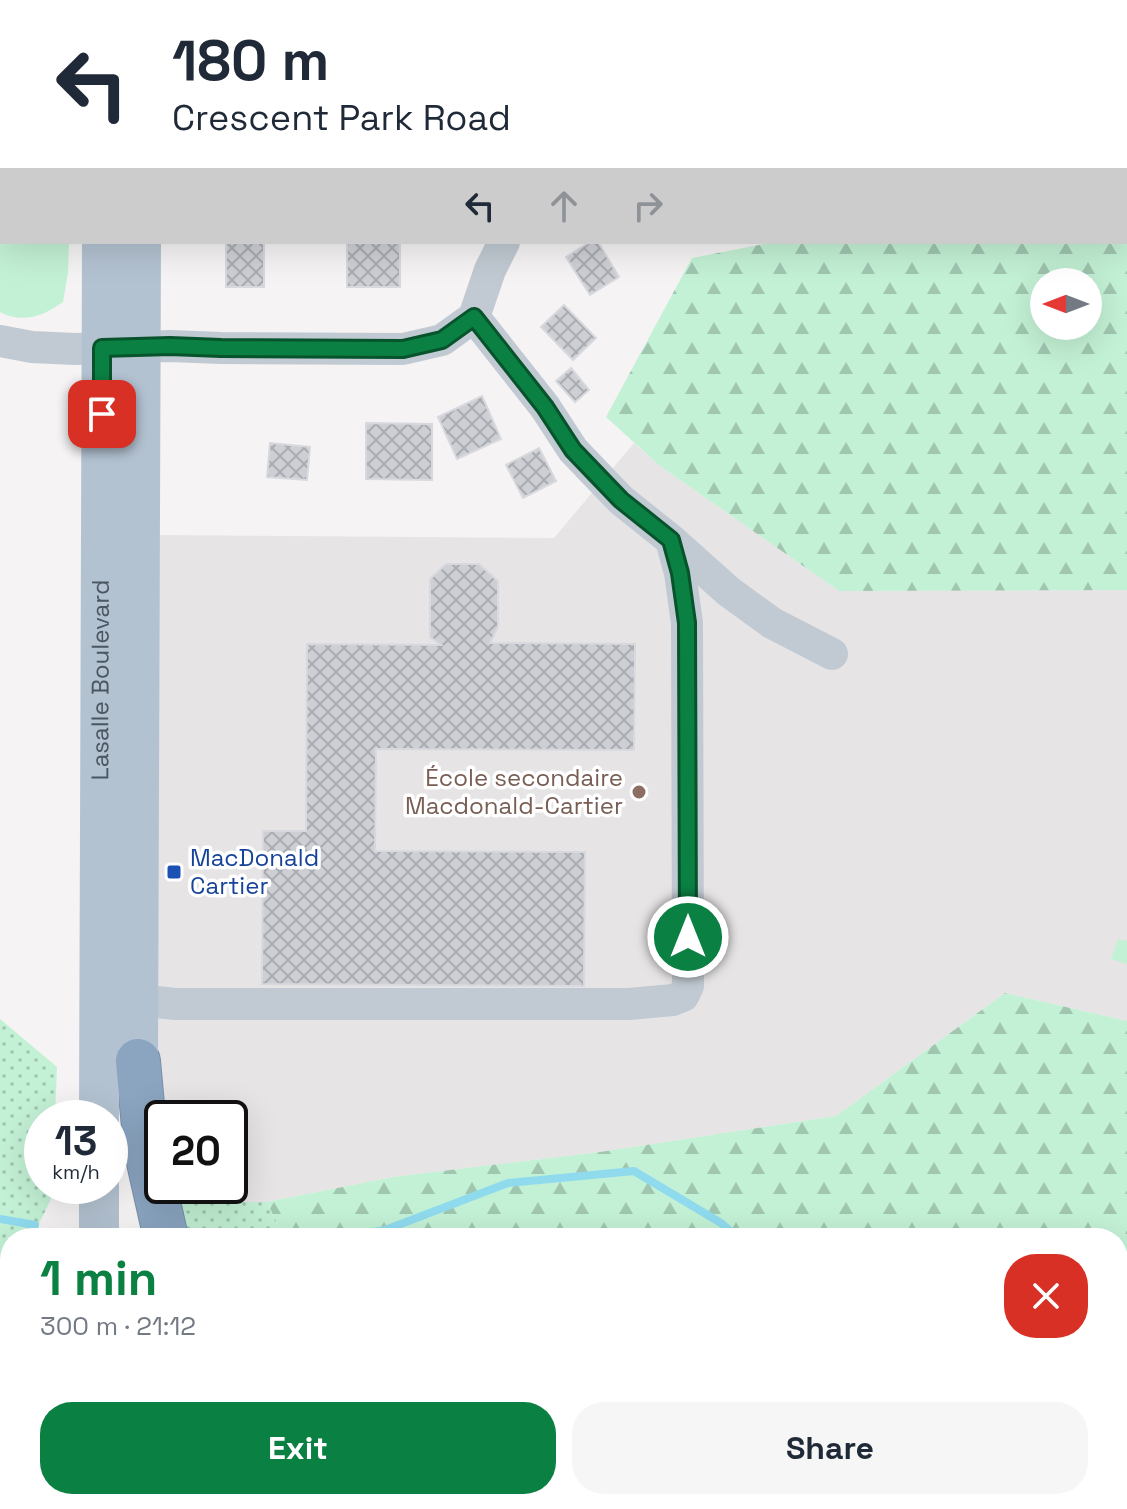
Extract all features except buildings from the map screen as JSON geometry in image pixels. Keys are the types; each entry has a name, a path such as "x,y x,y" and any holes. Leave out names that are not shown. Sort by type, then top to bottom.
{"highway":[{"path":"138,1061 146,1149 164,1228"}],"main road":[{"name":"Lasalle Boulevard","path":"102,244 121,348 138,1061"},
{"name":"Lasalle Boulevard","path":"100,1100 121,348 141,244"},
{"path":"99,1204 99,1228"}],"street":[{"path":"0,341 32,347 403,349 442,340 474,317 490,270 503,244"},
{"path":"474,317 545,407 573,450 621,500 728,591 772,623 832,654"},
{"path":"137,1000 175,1004 629,1004 673,1000 683,996 688,986 687,623 680,573 671,540"}],"shaded area":[{"name":"École secondaire Macdonald-Cartier","path":"634,443 660,466 839,591 1127,590 1127,1021 1005,993 836,1116 600,1152 393,1177 267,1202 248,1202 248,1100 161,1100 155,1067 153,535 554,538"}],"green space":[{"path":"0,244 69,244 63,302 33,317 8,316 0,312"},
{"path":"764,244 1127,244 1127,590 839,591 660,466 606,417 692,258"},
{"path":"1118,939 1127,941 1127,964 1111,959"},
{"path":"1005,993 1127,1021 1127,1228 279,1228 267,1202 393,1177 600,1152 836,1116"},
{"path":"0,1019 57,1067 56,1100 24,1100 24,1204 49,1204 37,1228 0,1228"},
{"path":"267,1202 279,1228 187,1228 180,1204"}],"waterway":[{"path":"390,1228 508,1183 634,1171 727,1228"},
{"path":"0,1219 35,1225"}],"place":[{"name":"École secondaire Macdonald-Cartier","path":"639,792"},
{"name":"MacDonald Cartier","path":"174,872"}],"route":[{"path":"102,414 102,348 403,349 442,340 474,317 545,407 573,450 621,500 671,540 680,573 687,623 688,937"}]}
